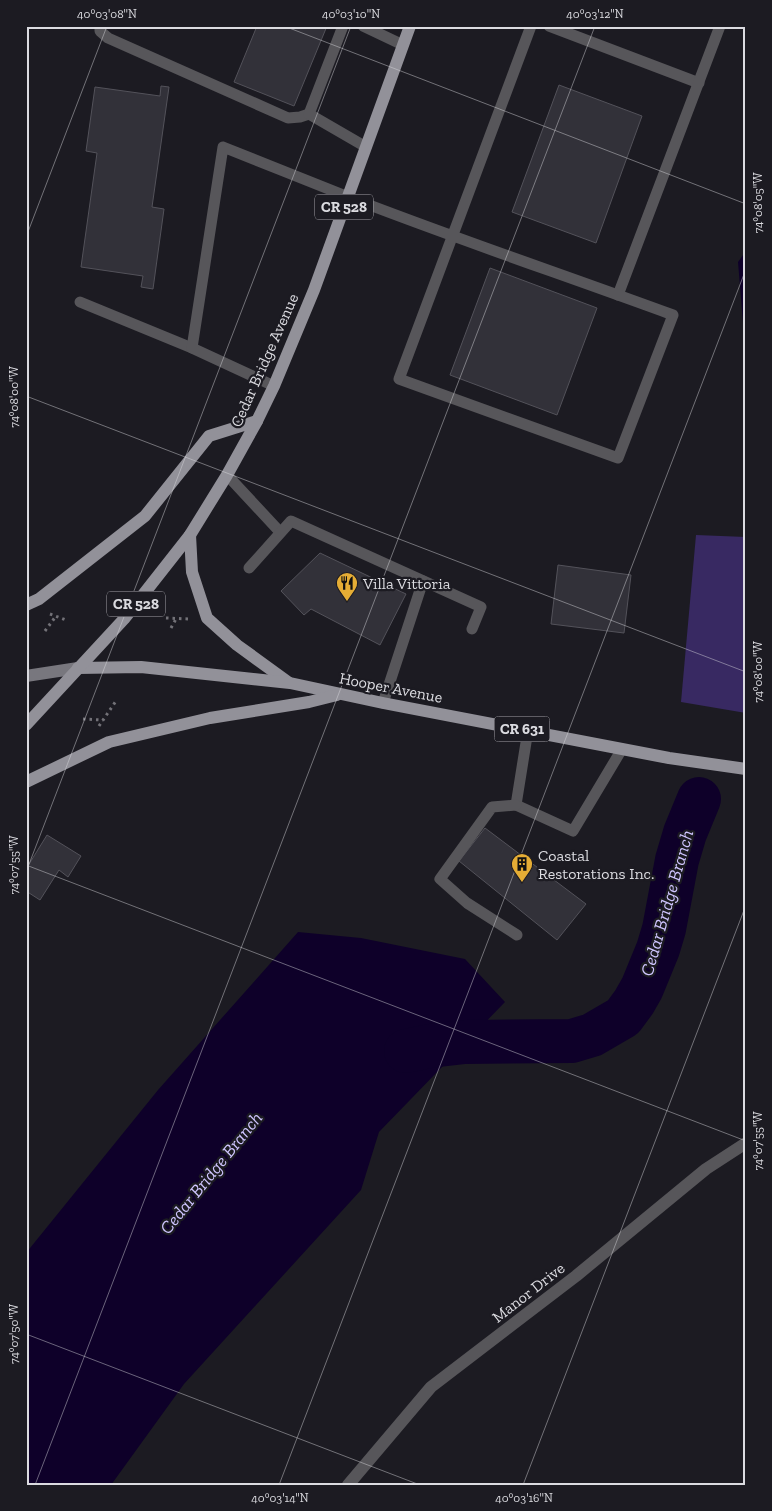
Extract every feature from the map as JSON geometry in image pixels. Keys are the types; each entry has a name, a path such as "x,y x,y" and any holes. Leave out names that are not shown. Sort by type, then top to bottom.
{"main road":[{"name":"Cedar Bridge Avenue","path":"78,668 124,619 190,535 257,421 274,386 314,290 410,26"},
{"path":"26,605 39,599 145,516 210,436 257,421"},
{"path":"190,535 192,572 207,618 237,645 290,683"},
{"name":"Hooper Avenue","path":"26,676 78,668 141,667 290,683 622,749 703,764 746,769"},
{"name":"CR 528","path":"26,725 78,668"},
{"path":"26,782 109,742 210,718 309,702 342,694"}],"street":[{"name":"Manor Drive","path":"348,1485 431,1387 576,1276 706,1169 746,1143"}],"lane":[{"path":"100,26 100,31 108,38 288,118 309,114 366,147"},
{"path":"309,114 343,26"},
{"path":"364,26 403,45"},
{"path":"192,348 223,147 348,197 452,235 673,315 618,458 398,379 452,235 531,26"},
{"path":"549,26 699,83"},
{"path":"618,295 720,26"},
{"path":"80,302 192,348 274,386"},
{"path":"227,475 280,532"},
{"path":"249,568 290,521 481,607 472,629"},
{"path":"383,703 423,581"},
{"path":"516,805 528,730"},
{"path":"517,935 467,902 440,879 492,807 516,805 573,831 622,749"}],"path":[{"path":"43,611 66,620"},
{"path":"45,631 56,616"},
{"path":"166,618 189,619"},
{"path":"171,628 177,618"},
{"path":"98,727 116,701"},
{"path":"83,718 103,720"}],"shaded area":[{"path":"696,535 746,537 746,713 681,702"}],"water":[{"path":"746,251 746,359 738,262"},
{"path":"298,932 361,938 465,959 505,1002 379,1132 361,1190 184,1384 111,1485 26,1485 26,1253 158,1090"}],"building":[{"path":"257,26 327,26 294,106 234,82"},
{"path":"559,85 642,116 596,243 512,212"},
{"path":"161,86 169,87 152,207 164,209 153,289 141,287 143,276 81,267 97,153 86,151 95,87 160,96"},
{"path":"490,268 597,308 557,415 450,375"},
{"name":"Villa Vittoria","path":"320,553 406,594 380,645 311,609 304,615 281,591"},
{"path":"558,565 631,575 624,633 551,624"},
{"name":"Coastal Restorations Inc.","path":"485,828 586,904 557,940 459,861"},
{"path":"47,835 81,856 68,877 59,870 40,900 26,891 26,869"}],"waterway":[{"name":"Cedar Bridge Branch","path":"406,1051 465,1042 572,1041 592,1035 623,1017 642,988 658,949 664,929 677,860 685,833 699,799"}],"place":[{"name":"Villa Vittoria","path":"347,602"},
{"name":"Coastal Restorations Inc.","path":"522,883"}]}
